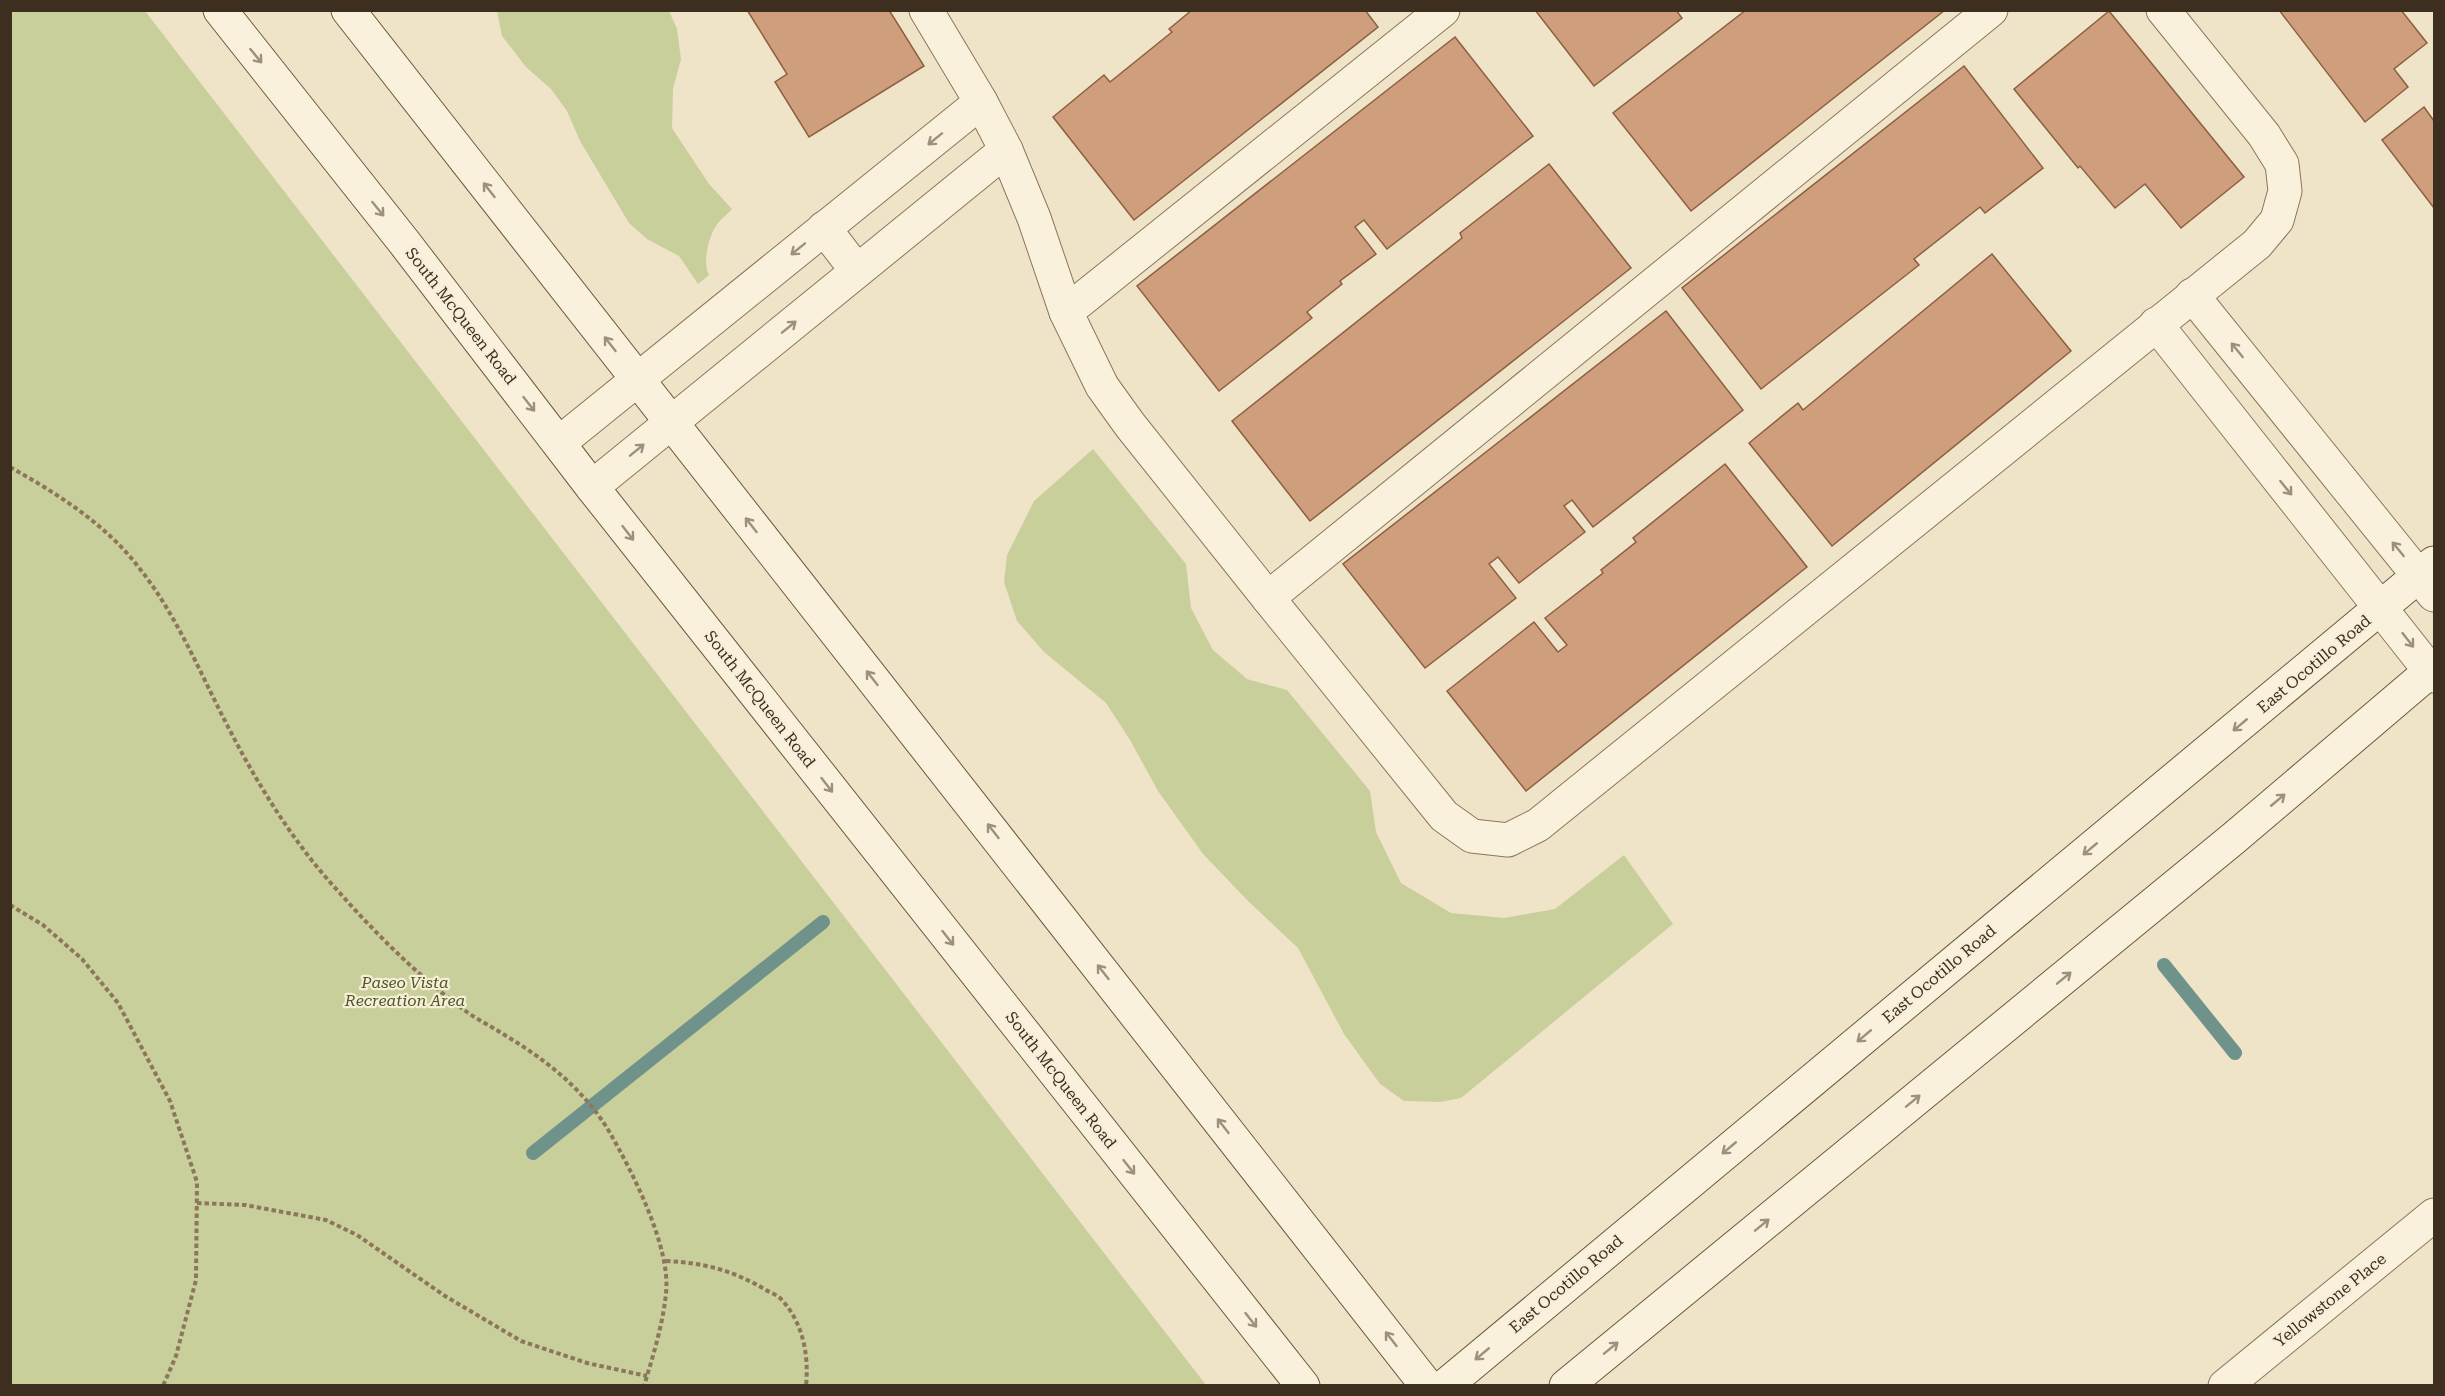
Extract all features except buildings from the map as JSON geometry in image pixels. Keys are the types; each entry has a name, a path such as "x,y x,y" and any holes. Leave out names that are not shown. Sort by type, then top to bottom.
{"street":[{"name":"South McQueen Road","path":"219,10 404,242 592,487 1303,1386"},
{"path":"348,10 1427,1386"},
{"path":"926,10 981,102 1006,150 1034,218 1066,312 1102,386 1130,425 1444,816 1472,836 1508,840 1538,825 2257,244 2277,220 2285,191 2282,164 2264,135 2163,10"},
{"path":"1268,598 1991,10"},
{"path":"1066,312 1441,11"},
{"path":"559,443 981,102"},
{"path":"592,487 1006,150"},
{"path":"824,228 857,271"},
{"path":"2192,295 2297,425 2429,578"},
{"path":"1566,1386 2434,671 2156,324"},
{"path":"2260,455 2297,425"},
{"name":"East Ocotillo Road","path":"1445,1386 2382,608 2429,578"},
{"name":"Yellowstone Place","path":"2225,1386 2434,1215"}],"path":[{"path":"10,467 58,494 109,536 140,568 173,620 250,769 282,820 317,868 339,893 396,953 468,1013 543,1060 583,1095 609,1132 634,1178 666,1261 666,1293 644,1386"},
{"path":"10,905 43,925 82,959 118,1003 170,1101 197,1182 195,1280 176,1356 163,1386"},
{"path":"197,1203 245,1205 327,1220 357,1235 445,1296 521,1341 587,1363 647,1376"},
{"path":"666,1261 700,1263 746,1278 781,1299 802,1333 808,1363 806,1386"}],"green space":[{"name":"Paseo Vista Recreation Area","path":"10,11 145,11 1206,1385 11,1385"},
{"path":"497,11 669,11 677,29 681,59 673,89 672,128 709,184 732,209 718,223 712,234 706,256 709,275 698,284 679,256 647,239 629,223 580,141 567,111 551,89 526,67 502,36"},
{"path":"1093,449 1186,564 1191,608 1213,650 1247,679 1287,690 1370,791 1376,832 1401,883 1451,913 1504,918 1555,909 1624,855 1673,924 1461,1098 1440,1102 1404,1101 1380,1084 1344,1034 1298,948 1203,854 1158,791 1130,740 1106,703 1044,652 1017,621 1004,582 1007,555 1034,501"}],"waterway":[{"path":"533,1153 823,922"},
{"path":"2164,965 2235,1053"}]}
